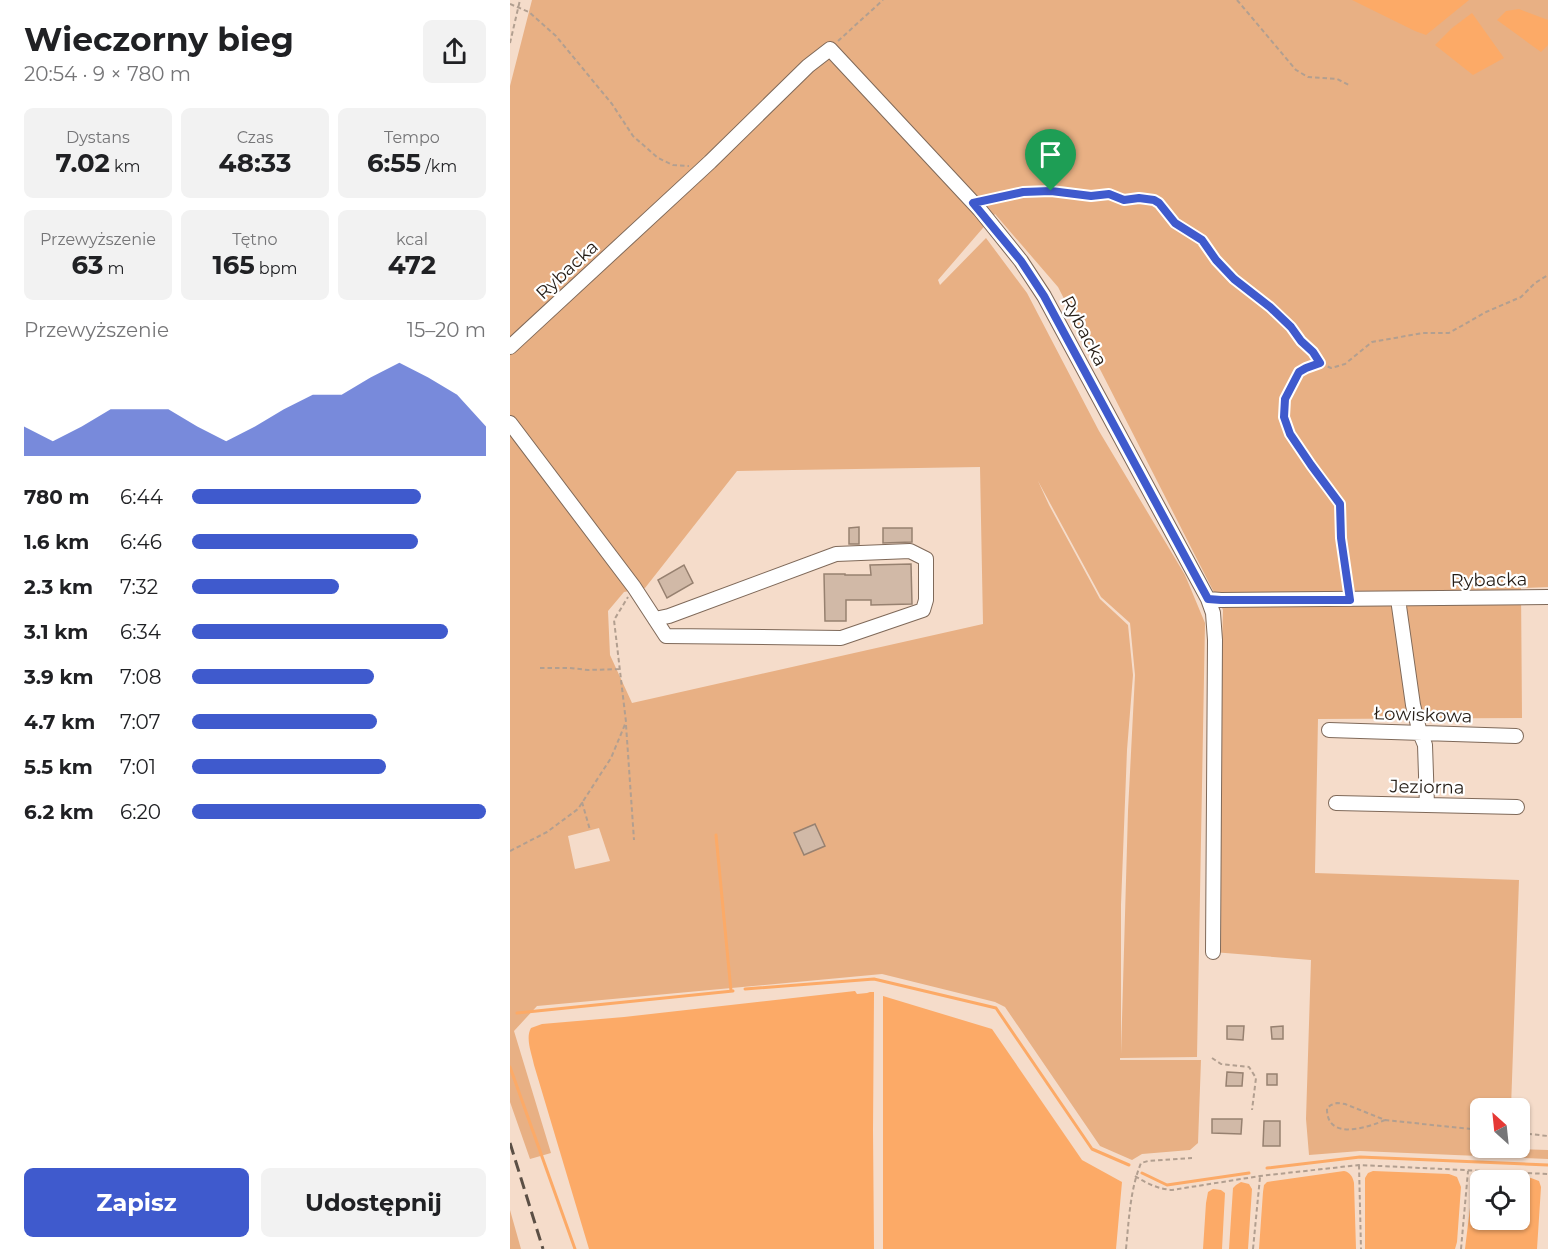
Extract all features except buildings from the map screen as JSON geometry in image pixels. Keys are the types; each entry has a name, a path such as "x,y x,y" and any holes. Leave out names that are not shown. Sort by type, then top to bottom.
{"street":[{"name":"Rybacka","path":"510,347 710,162 808,66 830,49 973,203 1021,261 1044,296 1208,599 1350,600 1548,597"},
{"path":"510,423 634,587 666,636 841,638 923,610 926,600 926,559 910,551 836,554 669,616 655,619"},
{"path":"1208,599 1213,614 1215,640 1213,952"},
{"path":"1398,599 1413,705 1425,745 1427,805"},
{"name":"Łowiskowa","path":"1329,730 1516,736"},
{"name":"Jeziorna","path":"1336,803 1517,807"}],"path":[{"path":"510,43 520,0"},
{"path":"830,49 883,0"},
{"path":"1237,0 1296,70 1308,77 1336,79 1349,85"},
{"path":"510,4 529,12 556,36 612,104 633,136 658,158 673,165 693,166 710,162"},
{"path":"973,203 1023,192 1051,191 1091,196 1109,194 1124,200 1139,198 1154,200 1175,223 1202,240 1216,260 1234,279 1291,327 1320,363 1331,368 1345,364 1372,342 1422,333 1449,333 1486,312 1521,297 1548,275"},
{"path":"1320,363 1299,372 1285,399 1284,417 1290,434 1340,504 1341,538 1350,600"},
{"path":"634,587 614,620 626,722 634,840"},
{"path":"540,668 620,669"},
{"path":"510,851 547,832 578,809 611,758 626,722"},
{"path":"582,802 590,830"},
{"path":"1212,1058 1221,1064 1249,1067 1256,1078 1252,1110"},
{"path":"1385,1120 1354,1130 1338,1127 1330,1122 1326,1115 1327,1108 1337,1103 1345,1104 1385,1120 1470,1129"},
{"path":"1530,1134 1548,1136"},
{"path":"1126,1249 1131,1195 1141,1163 1192,1158"},
{"path":"1136,1176 1162,1189 1172,1190 1260,1176 1359,1165 1548,1174"},
{"path":"1359,1165 1361,1249"},
{"path":"1461,1249 1468,1171"},
{"path":"1253,1249 1260,1176"}],"shaded area":[{"path":"532,0 1548,0 1548,587 1521,588 1522,718 1318,719 1315,873 1519,880 1511,1098 1470,1098 1470,1156 1360,1151 1309,1155 1306,1119 1311,960 1213,952 1223,610 1058,287 995,214 938,280 940,285 986,238 1027,293 1099,431 1185,575 1205,623 1197,1057 1120,1058 1120,1060 1201,1060 1198,1143 1190,1150 1142,1154 1132,1160 1100,1146 1005,1007 995,1002 882,974 537,1006 514,1031 551,1153 530,1159 510,1102 510,86","holes":["980,467 983,624 632,703 610,655 608,611 624,592 645,588 737,471","1038,481 1101,597 1130,623 1135,675 1128,811 1121,1054 1121,905 1127,750 1133,675 1128,625 1100,599","599,828 610,861 575,869 568,836"]},
{"path":"1352,0 1469,0 1426,35"},
{"path":"1519,9 1548,20 1548,45 1541,52 1497,20 1506,11"},
{"path":"1472,13 1504,58 1473,75 1435,45"},
{"path":"855,991 857,994 874,992 874,1249 589,1249 534,1065 529,1041 531,1028 542,1024"},
{"path":"883,996 992,1029 1082,1160 1122,1182 1116,1249 883,1249"},
{"path":"1530,1149 1548,1150 1548,1159 1524,1158 1530,1158"},
{"path":"1344,1171 1351,1175 1354,1183 1356,1249 1259,1249 1263,1192 1267,1182"},
{"path":"1373,1171 1449,1174 1457,1177 1461,1187 1455,1249 1365,1249 1365,1178"},
{"path":"1530,1178 1539,1181 1541,1187 1537,1249 1465,1249 1470,1208 1470,1230 1530,1230"},
{"path":"1241,1182 1249,1184 1252,1189 1248,1249 1229,1249 1233,1188"},
{"path":"1213,1189 1225,1193 1222,1249 1203,1249 1206,1203 1208,1192"},
{"path":"510,1210 521,1249 510,1249"}],"waterway":[{"path":"716,835 731,991"},
{"path":"745,989 874,979 996,1008 1092,1149 1129,1165"},
{"path":"517,1013 733,991"},
{"path":"510,1067 575,1249"},
{"path":"1267,1168 1360,1157 1548,1165"},
{"path":"1142,1173 1167,1185 1249,1173"}],"railway":[{"path":"510,1143 543,1249"}],"route":[{"path":"1051,191 1091,196 1109,194 1124,200 1139,198 1159,203 1175,223 1202,240 1216,260 1234,279 1270,307 1313,352 1320,363 1299,372 1285,399 1284,417 1290,434 1340,504 1341,538 1350,600 1208,599 1044,296 1021,261 973,203 1023,192 1051,191"}]}
